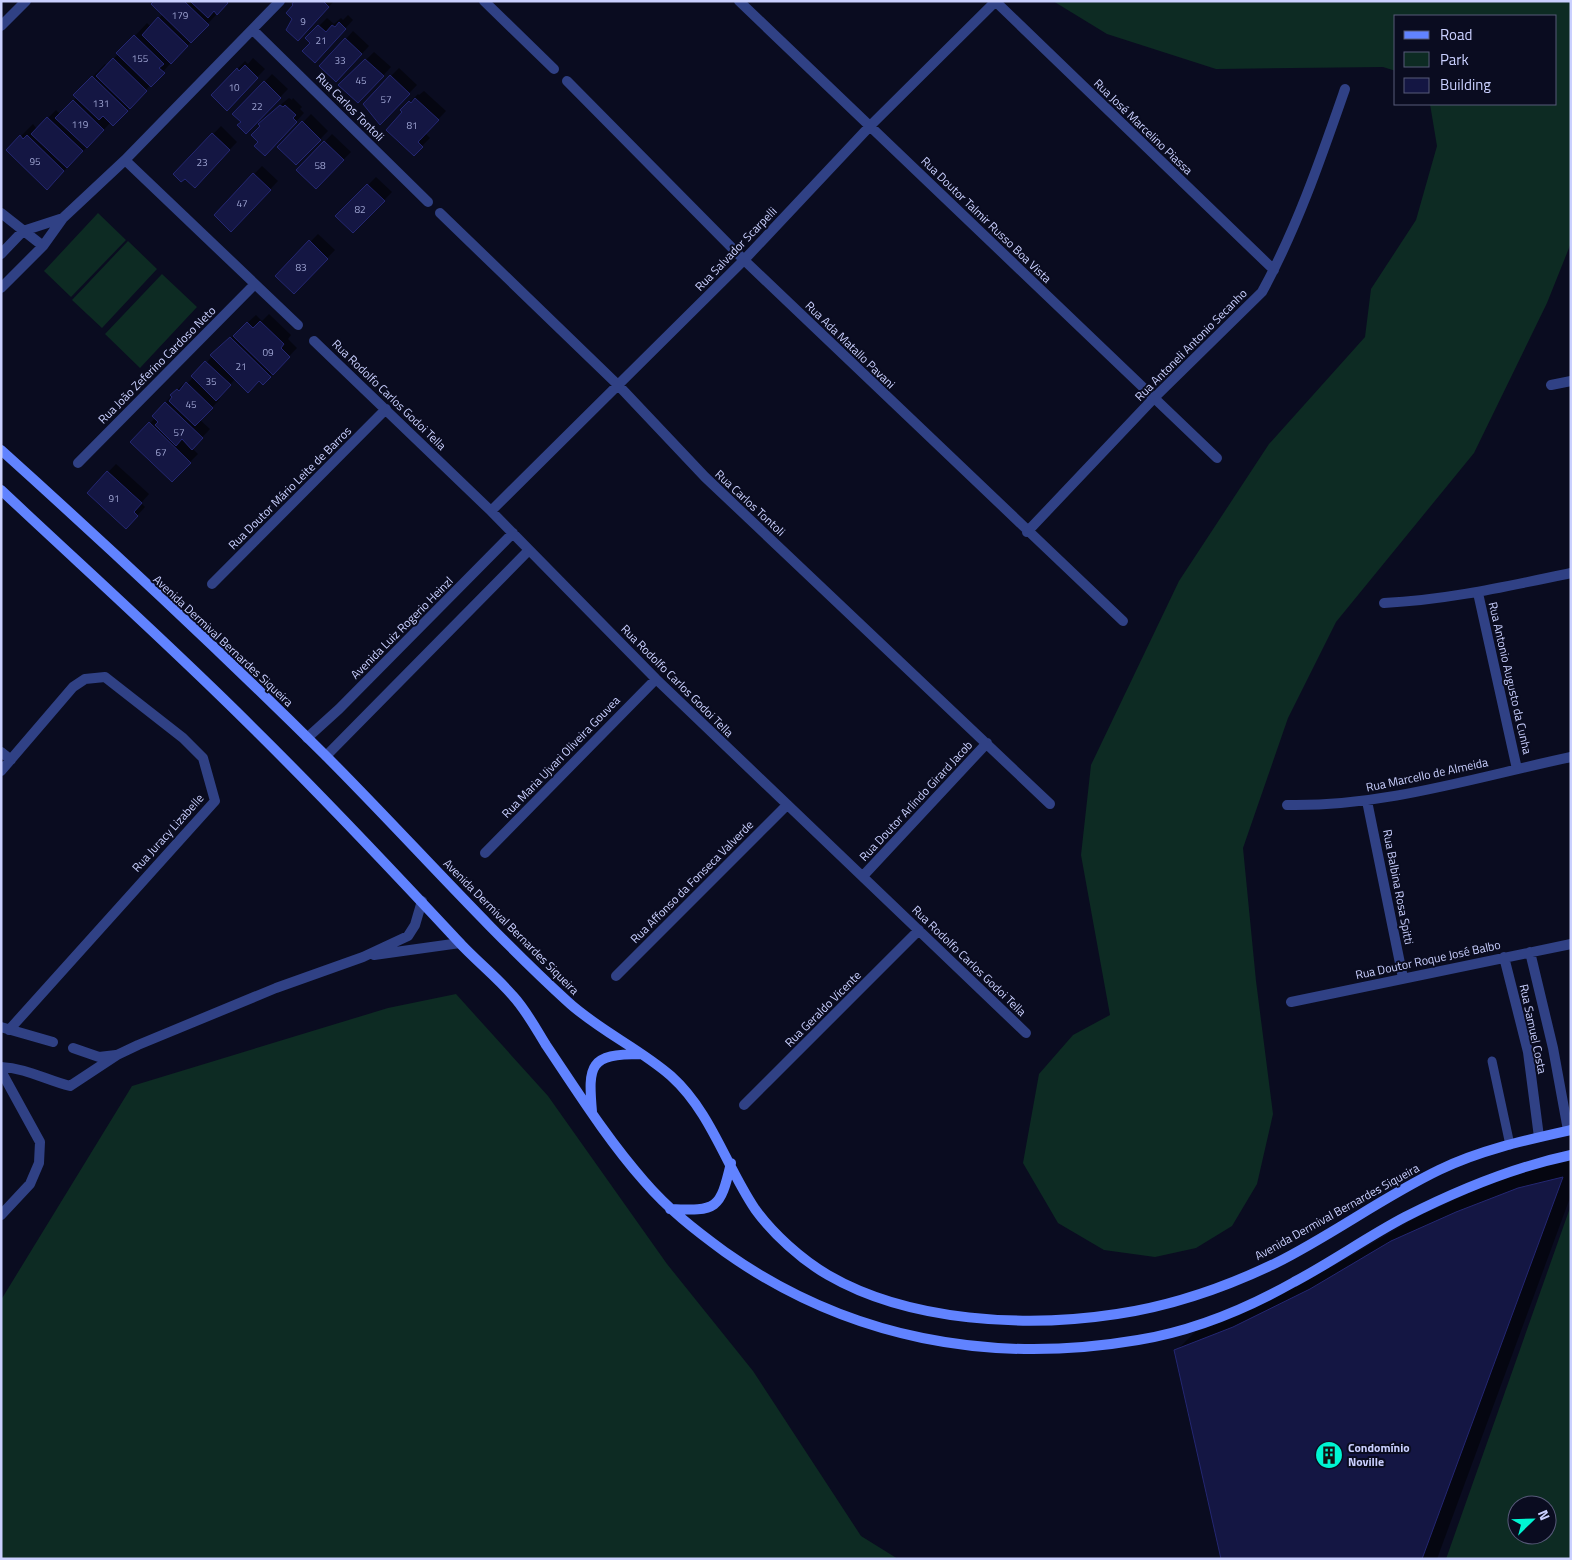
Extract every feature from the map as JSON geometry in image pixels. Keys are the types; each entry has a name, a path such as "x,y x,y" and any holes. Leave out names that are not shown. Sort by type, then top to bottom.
{"main road":[{"name":"Avenida Dermival Bernardes Siqueira","path":"1,450 326,756 505,942 566,1000 673,1078 708,1122 756,1210 791,1248 833,1278 864,1293 904,1306 984,1320 1051,1319 1114,1315 1160,1306 1216,1288 1278,1262 1441,1168 1479,1153 1569,1130"},
{"path":"1,490 252,726 422,901 460,943 515,997 592,1114 640,1177 670,1209 756,1274 806,1301 840,1316 875,1328 954,1345 983,1348 1070,1349 1143,1339 1216,1320 1291,1284 1411,1215 1500,1177 1571,1155"},
{"path":"592,1114 589,1079 595,1066 615,1054 641,1054"},
{"path":"670,1209 701,1210 713,1205 723,1194 731,1163"}],"street":[{"path":"1,26 26,1"},
{"path":"1,288 42,246 63,218 125,160 280,1"},
{"path":"484,1 554,69"},
{"name":"Rua Doutor Talmir Russo Boa Vista","path":"739,1 1217,458"},
{"name":"Rua Salvador Scarpelli","path":"491,511 744,260 870,126 995,2"},
{"name":"Rua José Marcelino Piassa","path":"995,2 1274,270"},
{"name":"Rua Carlos Tontoli","path":"253,30 428,202"},
{"name":"Rua Ada Matallo Pavani","path":"567,81 744,260 1027,532 1123,621"},
{"name":"Rua Antoneli Antonio Secanho","path":"1027,532 1154,398 1241,316 1262,292 1274,270 1311,184 1345,89"},
{"path":"125,160 298,325"},
{"path":"1,213 42,246"},
{"name":"Rua Carlos Tontoli","path":"440,213 619,386 705,477 1050,804"},
{"path":"1,254 24,231 63,218"},
{"name":"Rua João Zeferino Cardoso Neto","path":"78,463 254,285"},
{"name":"Rua Rodolfo Carlos Godoi Tella","path":"314,341 491,511 656,679 1026,1033"},
{"path":"1551,385 1571,381"},
{"name":"Rua Doutor Mário Leite de Barros","path":"212,584 386,409"},
{"name":"Avenida Luiz Rogerio Heinzl","path":"307,738 339,709 513,533"},
{"path":"326,756 529,550"},
{"path":"1384,603 1430,600 1478,593 1571,573"},
{"name":"Rua Antonio Augusto da Cunha","path":"1478,593 1517,769"},
{"name":"Rua Juracy Lizabelle","path":"1,771 73,688 84,679 105,677 183,738 203,758 215,801 48,984 5,1028"},
{"name":"Rua Maria Ujvari Oliveira Gouvea","path":"485,853 656,679"},
{"name":"Rua Doutor Arlindo Girard Jacob","path":"863,876 987,743"},
{"path":"1,752 10,760"},
{"name":"Rua Marcello de Almeida","path":"1287,805 1326,805 1368,801 1571,758"},
{"name":"Rua Balbina Rosa Spitti","path":"1368,801 1403,978"},
{"name":"Rua Affonso da Fonseca Valverde","path":"616,976 787,806"},
{"path":"1,1067 19,1068 50,1081 70,1086 117,1055 276,988 363,957 408,936 415,925 422,901"},
{"name":"Rua Geraldo Vicente","path":"744,1105 918,930"},
{"path":"363,957 460,943"},
{"name":"Rua Doutor Roque José Balbo","path":"1291,1002 1571,944"},
{"name":"Rua Samuel Costa","path":"1530,952 1553,1048 1569,1130"},
{"name":"Rua Samuel Costa","path":"1504,957 1528,1052 1540,1137"},
{"path":"5,1028 53,1042"},
{"path":"73,1048 99,1057 117,1055"},
{"path":"1,1071 40,1142 39,1163 30,1184 1,1215"}],"lane":[{"path":"1492,1062 1510,1144"}],"green space":[{"path":"1053,1 1571,1 1571,243 1547,303 1474,453 1336,622 1288,718 1243,848 1256,981 1273,1114 1257,1184 1232,1226 1196,1248 1155,1257 1104,1250 1058,1223 1023,1163 1039,1074 1073,1035 1110,1015 1081,855 1091,765 1179,581 1269,444 1365,337 1371,289 1416,220 1437,146 1430,105 1557,105 1557,15 1394,15 1394,70 1383,67 1216,69 1107,34"},
{"path":"98,213 126,240 71,297 44,271"},
{"path":"128,241 157,269 102,328 72,300"},
{"path":"162,274 197,307 140,368 105,334"},
{"path":"456,994 548,1096 667,1264 753,1371 861,1536 898,1559 1,1559 1,1300 132,1086 388,1008"},
{"path":"1571,1205 1571,1559 1446,1559"}],"building":[{"path":"154,1 184,1 209,25 191,43 151,4"},
{"path":"190,1 226,1 228,3 217,15 214,11 208,18"},
{"path":"294,1 323,1 329,7 298,41 286,30 292,19 286,13"},
{"path":"158,17 188,46 171,64 142,35"},
{"path":"339,22 346,29 315,63 302,51 310,43 305,38 318,25 326,32 332,25 335,27"},
{"path":"134,35 164,64 159,68 165,73 151,87 116,53"},
{"path":"345,38 362,54 336,82 319,66"},
{"path":"113,58 147,91 130,109 96,76"},
{"path":"365,59 384,76 358,103 338,85"},
{"path":"245,65 258,78 227,111 211,95 237,68 239,71"},
{"path":"390,75 410,94 380,125 363,104"},
{"path":"92,76 128,111 113,126 103,116 99,120 73,95"},
{"path":"264,81 281,98 246,134 237,125 241,122 232,114"},
{"path":"415,98 439,120 418,142 423,147 414,156 386,130 402,112 400,110"},
{"path":"73,100 104,130 87,148 55,118"},
{"path":"280,105 283,107 285,105 296,115 293,118 297,122 265,156 254,146 258,142 251,135 260,126 258,124"},
{"path":"47,117 83,151 67,168 31,134"},
{"path":"302,121 321,140 296,165 277,147"},
{"path":"212,133 230,150 195,188 185,179 181,182 173,174"},
{"path":"20,135 23,139 27,135 64,171 47,190 6,150"},
{"path":"324,141 344,160 316,189 296,170"},
{"path":"253,173 271,190 231,232 214,215"},
{"path":"367,184 385,201 353,233 335,216"},
{"path":"309,240 328,259 294,294 275,276"},
{"path":"260,321 284,344 281,348 290,357 273,375 233,336 247,322 253,328"},
{"path":"230,337 271,377 263,385 259,381 248,393 210,355"},
{"path":"205,361 231,385 216,401 191,376"},
{"path":"186,382 213,408 195,426 169,401 172,397 170,395 177,389 179,391"},
{"path":"165,402 203,438 192,450 182,439 176,446 155,425 158,422 152,416"},
{"path":"149,422 191,463 172,482 130,442"},
{"path":"107,471 142,503 134,512 138,516 126,529 87,493"},
{"name":"Condomínio Noville","path":"1563,1177 1422,1559 1221,1559 1174,1350 1233,1327 1310,1289 1391,1241 1456,1212 1518,1188"}],"place":[{"name":"Condomínio Noville","path":"1329,1455"}]}
